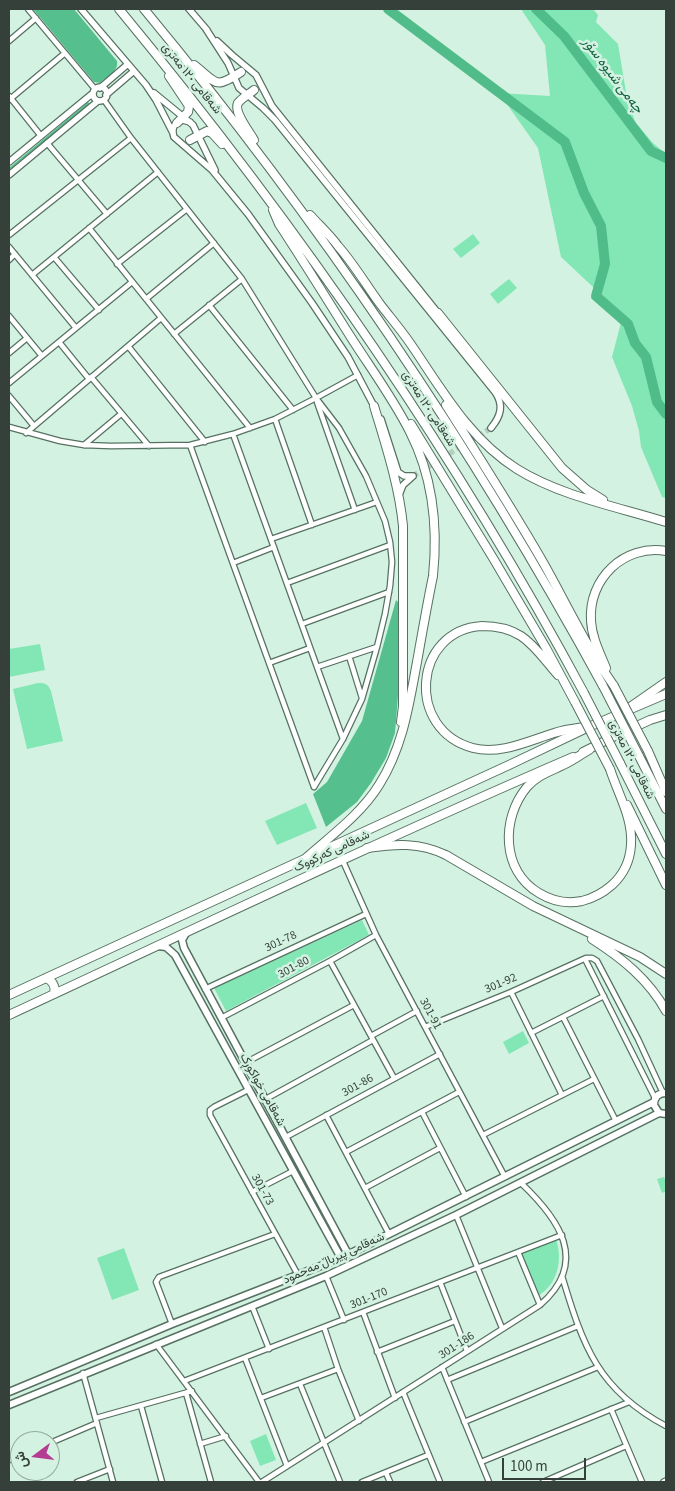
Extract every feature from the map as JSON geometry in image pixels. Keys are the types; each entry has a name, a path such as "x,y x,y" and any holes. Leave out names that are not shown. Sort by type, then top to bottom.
{"highway":[{"name":"شەقامی ١٢٠ مەتری","path":"119,9 245,166 371,342 438,444 525,588 584,693 666,854"},
{"name":"شەقامی ١٢٠ مەتری","path":"144,9 288,191 392,339 459,442 538,571 603,686 666,809"},
{"path":"181,54 214,82 220,83 234,75"},
{"path":"157,55 188,104 189,108 177,123"},
{"path":"248,95 237,106 237,111 263,158"},
{"path":"197,137 207,131 210,132 245,166"},
{"path":"288,191 339,247 458,413 475,433 501,457 528,476 552,487 666,522"},
{"path":"268,198 279,224 338,314 411,433 424,468 432,502 435,540 432,576 412,691 398,747 379,786 370,798 307,858"},
{"path":"380,304 423,368 504,498 552,578 600,666 614,686"},
{"path":"438,313 562,468 599,498 630,511"},
{"path":"338,314 376,368 558,668 610,769 666,885"},
{"path":"374,406 394,473 403,526 403,706 398,747"},
{"path":"666,551 646,550 624,558 606,572 595,591 591,612 593,634 614,686 666,782"},
{"path":"564,682 532,645 521,636 505,629 487,626 468,629 446,641 432,658 425,684 429,708 437,725 451,738 473,748 503,749 555,733 591,726"},
{"path":"620,714 666,682"},
{"name":"شەقامی کەرکووک","path":"9,995 510,766 591,726 666,694"},
{"name":"شەقامی کەرکووک","path":"9,1015 366,848 589,750 666,710"},
{"path":"628,730 666,715"},
{"path":"589,750 534,780 521,796 512,815 508,844 512,861 519,874 528,884 550,899 568,902 593,898 608,890 620,878 623,872 630,854 631,833 626,811 616,789 610,769"},
{"path":"648,751 666,792"},
{"path":"366,848 386,845 411,845 436,850 532,906 592,938 626,963 649,985 666,1011"},
{"path":"551,916 640,957 666,974"},
{"path":"46,978 54,984 54,994"}],"main road":[{"name":"شەقامی خواکوڕک","path":"186,933 182,944 264,1100 286,1137 344,1256"},
{"name":"شەقامی خواکوڕک","path":"154,948 166,947 175,954 293,1171 339,1245"},
{"name":"شەقامی پیرباڵ مەحمود","path":"9,1392 172,1324 344,1256 616,1121 654,1100 659,1094 665,1093"},
{"name":"شەقامی پیرباڵ مەحمود","path":"654,1100 655,1108 663,1113"},
{"name":"شەقامی پیرباڵ مەحمود","path":"9,1404 326,1276 456,1215 663,1113"}],"street":[{"path":"28,9 96,90"},
{"path":"81,9 146,85 178,141 220,179 248,214 348,357 386,433 398,472 404,476 413,476 403,485 399,496"},
{"path":"189,9 225,49 256,74 272,106 438,313"},
{"path":"9,41 36,18"},
{"path":"206,29 237,79 238,86 275,120 495,392 500,402 501,412 491,428"},
{"path":"42,136 9,98 65,53"},
{"path":"9,162 128,64"},
{"path":"234,75 246,70 252,71"},
{"path":"9,174 134,71"},
{"path":"248,95 258,86 258,79"},
{"path":"146,85 183,114 193,125 197,137 220,179"},
{"path":"96,90 94,98 103,98"},
{"path":"96,90 105,90 103,98 131,138 242,279 316,398 339,428 366,476 385,521 392,562 389,592 377,647 362,699 344,739 314,787 190,445"},
{"path":"173,134 173,128 177,123 183,120 190,122"},
{"path":"178,141 184,143 197,137"},
{"path":"9,235 131,138"},
{"path":"47,143 107,214"},
{"path":"32,275 158,172"},
{"path":"117,264 187,209"},
{"path":"89,228 250,428"},
{"path":"146,299 214,243"},
{"path":"9,247 76,328"},
{"path":"9,260 15,254"},
{"path":"54,257 99,310"},
{"path":"174,334 242,279"},
{"path":"9,383 132,282"},
{"path":"209,305 293,410"},
{"path":"9,316 42,356"},
{"path":"26,432 161,318"},
{"path":"9,353 27,338"},
{"path":"59,342 149,446"},
{"path":"128,346 205,442"},
{"path":"9,427 60,441 84,445 190,445 233,434 275,418 358,375"},
{"path":"9,396 34,426"},
{"path":"316,398 355,510"},
{"path":"84,445 122,414"},
{"path":"275,418 312,524"},
{"path":"233,434 344,739"},
{"path":"271,539 377,502"},
{"path":"287,583 390,545"},
{"path":"233,563 274,547"},
{"path":"302,624 389,592"},
{"path":"318,667 377,647"},
{"path":"269,663 310,648"},
{"path":"349,656 362,699"},
{"name":"301-91","path":"342,859 376,935 504,1177"},
{"name":"301-78","path":"205,989 366,914"},
{"name":"301-80","path":"221,1018 376,935"},
{"path":"654,1100 584,959 592,958 596,961 665,1093"},
{"name":"301-92","path":"425,1027 511,992 584,959"},
{"path":"330,960 394,1078"},
{"path":"511,992 562,1095"},
{"path":"531,1033 604,996"},
{"path":"245,1063 354,1005"},
{"path":"264,1100 417,1011"},
{"path":"563,1017 616,1121"},
{"name":"301-86","path":"286,1137 440,1054"},
{"path":"482,1135 594,1079"},
{"name":"301-73","path":"248,1090 214,1107 210,1110 210,1114 298,1275"},
{"path":"346,1152 459,1092"},
{"path":"422,1112 466,1197"},
{"path":"326,1115 389,1234"},
{"path":"365,1188 440,1148"},
{"path":"252,1192 293,1171"},
{"name":"301-186","path":"261,1482 540,1305 554,1291 562,1276 566,1258 562,1235 545,1207 521,1183"},
{"path":"456,1215 479,1267 502,1328"},
{"path":"172,1324 156,1282 159,1277 275,1234"},
{"name":"301-170","path":"184,1381 562,1235"},
{"path":"518,1252 540,1305"},
{"path":"326,1276 344,1320"},
{"path":"562,1276 578,1326 592,1358 607,1380 642,1413 666,1426"},
{"path":"440,1282 467,1351"},
{"path":"252,1306 269,1349"},
{"path":"363,1312 395,1398"},
{"path":"377,1352 455,1321"},
{"path":"447,1380 578,1326"},
{"path":"324,1327 338,1369 359,1421"},
{"path":"156,1344 261,1482"},
{"path":"245,1358 287,1466"},
{"path":"442,1367 489,1482"},
{"path":"464,1422 598,1367"},
{"path":"261,1398 338,1369"},
{"path":"84,1373 113,1482"},
{"path":"300,1384 340,1482"},
{"path":"60,1438 96,1421 192,1391"},
{"path":"404,1392 440,1482"},
{"path":"186,1393 211,1482"},
{"path":"481,1462 629,1402"},
{"path":"141,1406 162,1482"},
{"path":"611,1409 642,1482"},
{"path":"200,1444 226,1436"},
{"path":"543,1482 626,1446"},
{"path":"362,1482 428,1455"},
{"path":"77,1482 110,1469"},
{"path":"386,1472 390,1482"}],"green space":[{"path":"33,9 74,9 117,61 114,71 100,83 94,82"},
{"path":"521,9 593,9 598,15 596,22 618,44 626,92 635,122 653,143 666,154 666,498 662,497 641,447 632,406 612,357 623,315 561,257 538,148 499,93 550,96 545,45"},
{"path":"88,102 90,104 9,170 9,168"},
{"path":"473,234 480,243 461,258 453,249"},
{"path":"509,279 517,288 498,304 490,294"},
{"path":"396,600 399,603 398,696 395,733 386,758 371,783 357,802 326,827 313,794 327,782 362,721"},
{"path":"40,644 45,670 9,677 9,649"},
{"path":"38,683 46,684 51,691 63,741 27,749 13,689"},
{"path":"306,803 317,828 277,845 265,821"},
{"path":"362,920 369,935 226,1011 214,988"},
{"path":"523,1031 529,1043 509,1054 503,1042"},
{"path":"664,1177 666,1191 662,1193 657,1179"},
{"path":"556,1239 559,1255 557,1271 550,1285 538,1296 521,1254"},
{"path":"124,1248 139,1290 112,1300 97,1258"},
{"path":"266,1434 276,1460 260,1466 250,1441"}],"waterway":[{"path":"388,9 565,142 584,193 601,226 605,264 596,296 628,324 635,343 646,357 657,402 666,414"},
{"name":"چەمی شیوە سۆر","path":"536,9 564,36 651,151 666,158"}],"tunnel":[{"path":"413,476 491,428"}]}
